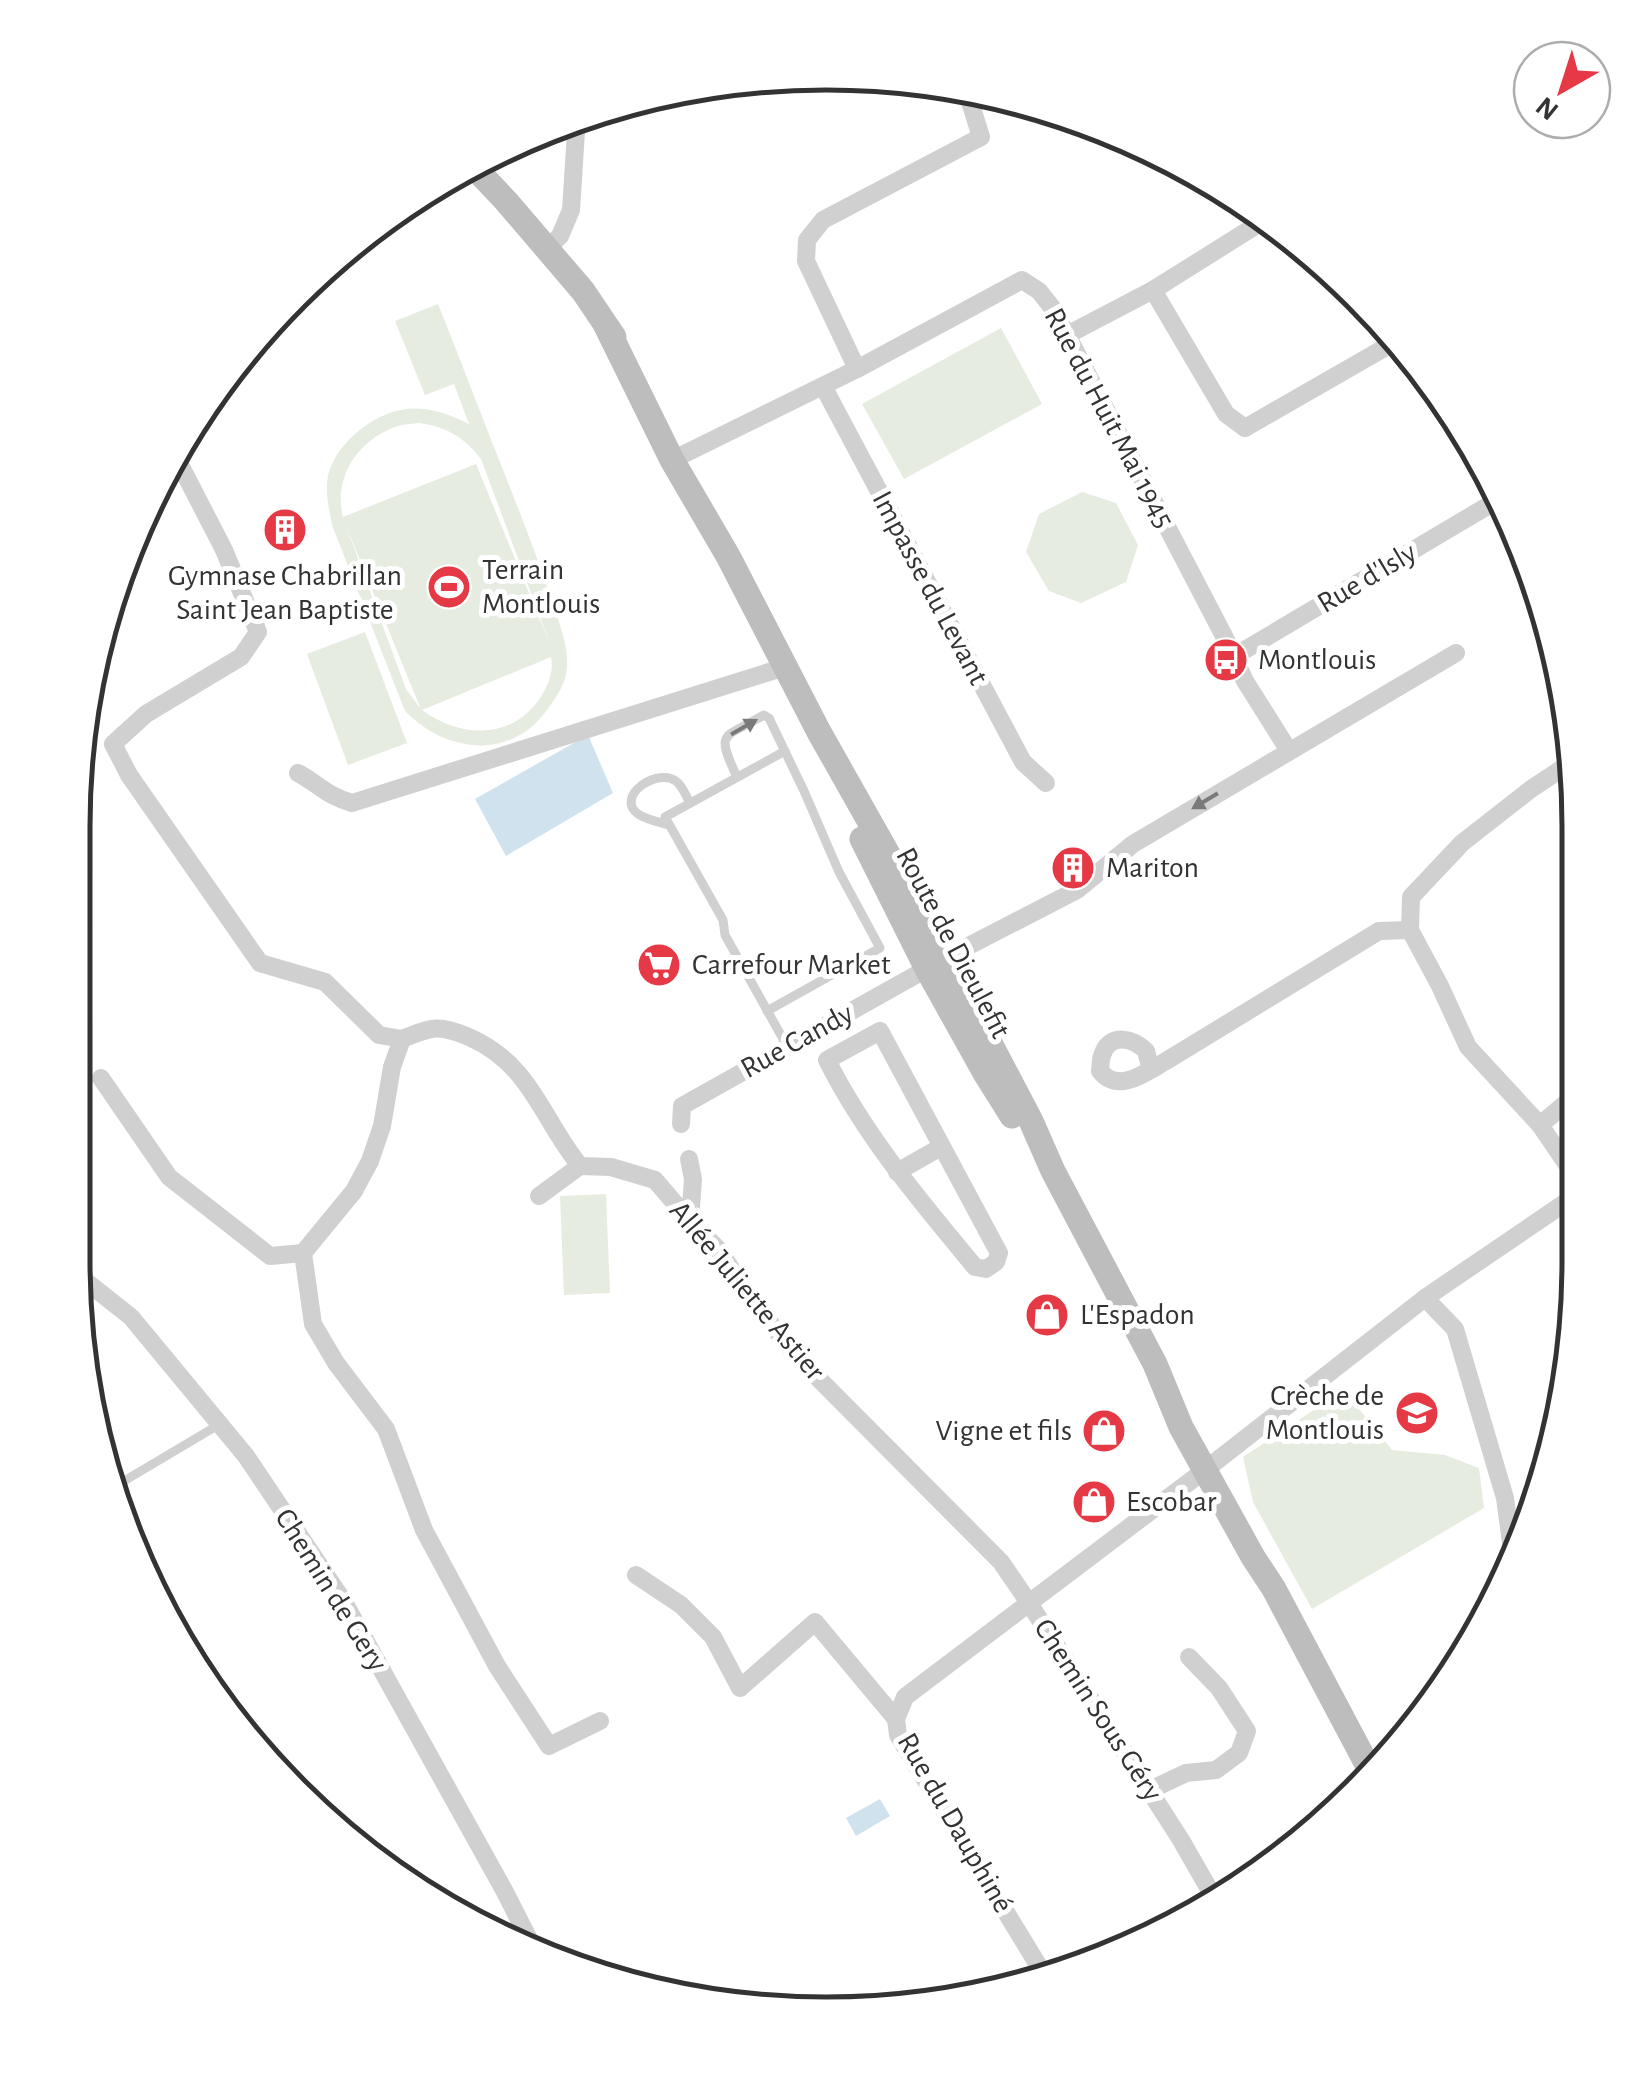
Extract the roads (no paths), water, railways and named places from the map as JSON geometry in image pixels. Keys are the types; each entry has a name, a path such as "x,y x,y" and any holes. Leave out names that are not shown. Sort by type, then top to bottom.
{"main road":[{"name":"Route de Dieulefit","path":"482,176 582,291 606,326 679,456 819,732 928,925 937,964 985,1073 1052,1170"},
{"name":"Route de Dieulefit","path":"474,180 547,249"},
{"name":"Route de Dieulefit","path":"819,732 868,854 1007,1075 1052,1170 1155,1364 1181,1427 1212,1465 1253,1556 1366,1760"}],"street":[{"path":"856,369 806,261 807,240 823,220 981,138 971,104"},
{"path":"547,249 560,236 572,210 576,134"},
{"path":"1067,334 1152,290 1253,227"},
{"name":"Rue du Huit Mai 1945","path":"679,456 823,386 1022,280 1047,300 1067,334 1244,681 1289,751"},
{"path":"1152,290 1226,414 1245,428 1385,348"},
{"name":"Impasse du Levant","path":"823,386 1023,762 1046,783"},
{"path":"182,470 224,550 258,632 240,657 146,714 113,744 129,775 260,963 325,982 379,1035 402,1039 426,1029 446,1028 483,1044 518,1071 551,1119 564,1147 580,1166 539,1196"},
{"name":"Rue d'Isly","path":"1234,657 1488,505"},
{"name":"Rue Candy","path":"682,1124 682,1106 1077,890 1133,844 1456,653"},
{"path":"298,774 333,798 352,803 786,667"},
{"path":"1559,770 1462,843 1411,897 1410,930 1468,1047 1540,1125 1562,1157"},
{"path":"1151,1070 1379,931 1410,930"},
{"path":"837,1019 850,1047"},
{"path":"880,1030 941,1147 999,1253 996,1262 986,1269 975,1267 897,1172 827,1060 880,1030"},
{"path":"402,1039 370,1162 354,1190 303,1254 312,1324 386,1429 424,1530 496,1666 549,1746 600,1721"},
{"path":"101,1078 170,1176 270,1256 303,1254"},
{"path":"1540,1125 1562,1107"},
{"path":"897,1172 941,1147"},
{"path":"689,1159 690,1221"},
{"name":"Allée Juliette Astier","path":"580,1166 611,1167 656,1180 718,1250 799,1359 1001,1562 1030,1602"},
{"name":"Chemin Sous Géry","path":"1209,1889 1030,1602 1425,1298 1562,1205"},
{"name":"Chemin de Gery","path":"91,1285 131,1317 246,1456 344,1602 526,1933"},
{"path":"1425,1298 1454,1329 1505,1498 1510,1533"},
{"path":"636,1575 682,1605 713,1637 740,1688 815,1622 896,1719"},
{"name":"Rue du Dauphiné","path":"1030,1602 905,1697 896,1719 898,1735 1038,1965"},
{"path":"1150,1790 1186,1773 1216,1770 1239,1753 1246,1731 1219,1688 1189,1657"}],"lane":[{"path":"737,778 724,741 764,716 769,718 839,872 880,948 767,1011"},
{"path":"785,751 665,817 787,1047"},
{"path":"669,825 636,812 630,805 633,794 655,778 669,777 676,780 690,803"},
{"path":"124,1481 220,1424"}],"water":[{"path":"588,735 613,793 506,856 475,799"},
{"path":"880,1799 890,1816 856,1836 846,1818"}],"place":[{"name":"Gymnase Chabrillan Saint Jean Baptiste","path":"285,530"},
{"name":"Terrain Montlouis","path":"449,587"},
{"name":"Montlouis","path":"1226,660"},
{"name":"Mariton","path":"1073,868"},
{"name":"Carrefour Market","path":"659,965"},
{"name":"L'Espadon","path":"1047,1315"},
{"name":"Crèche de Montlouis","path":"1417,1413"},
{"name":"Vigne et fils","path":"1104,1431"},
{"name":"Escobar","path":"1094,1502"}]}
